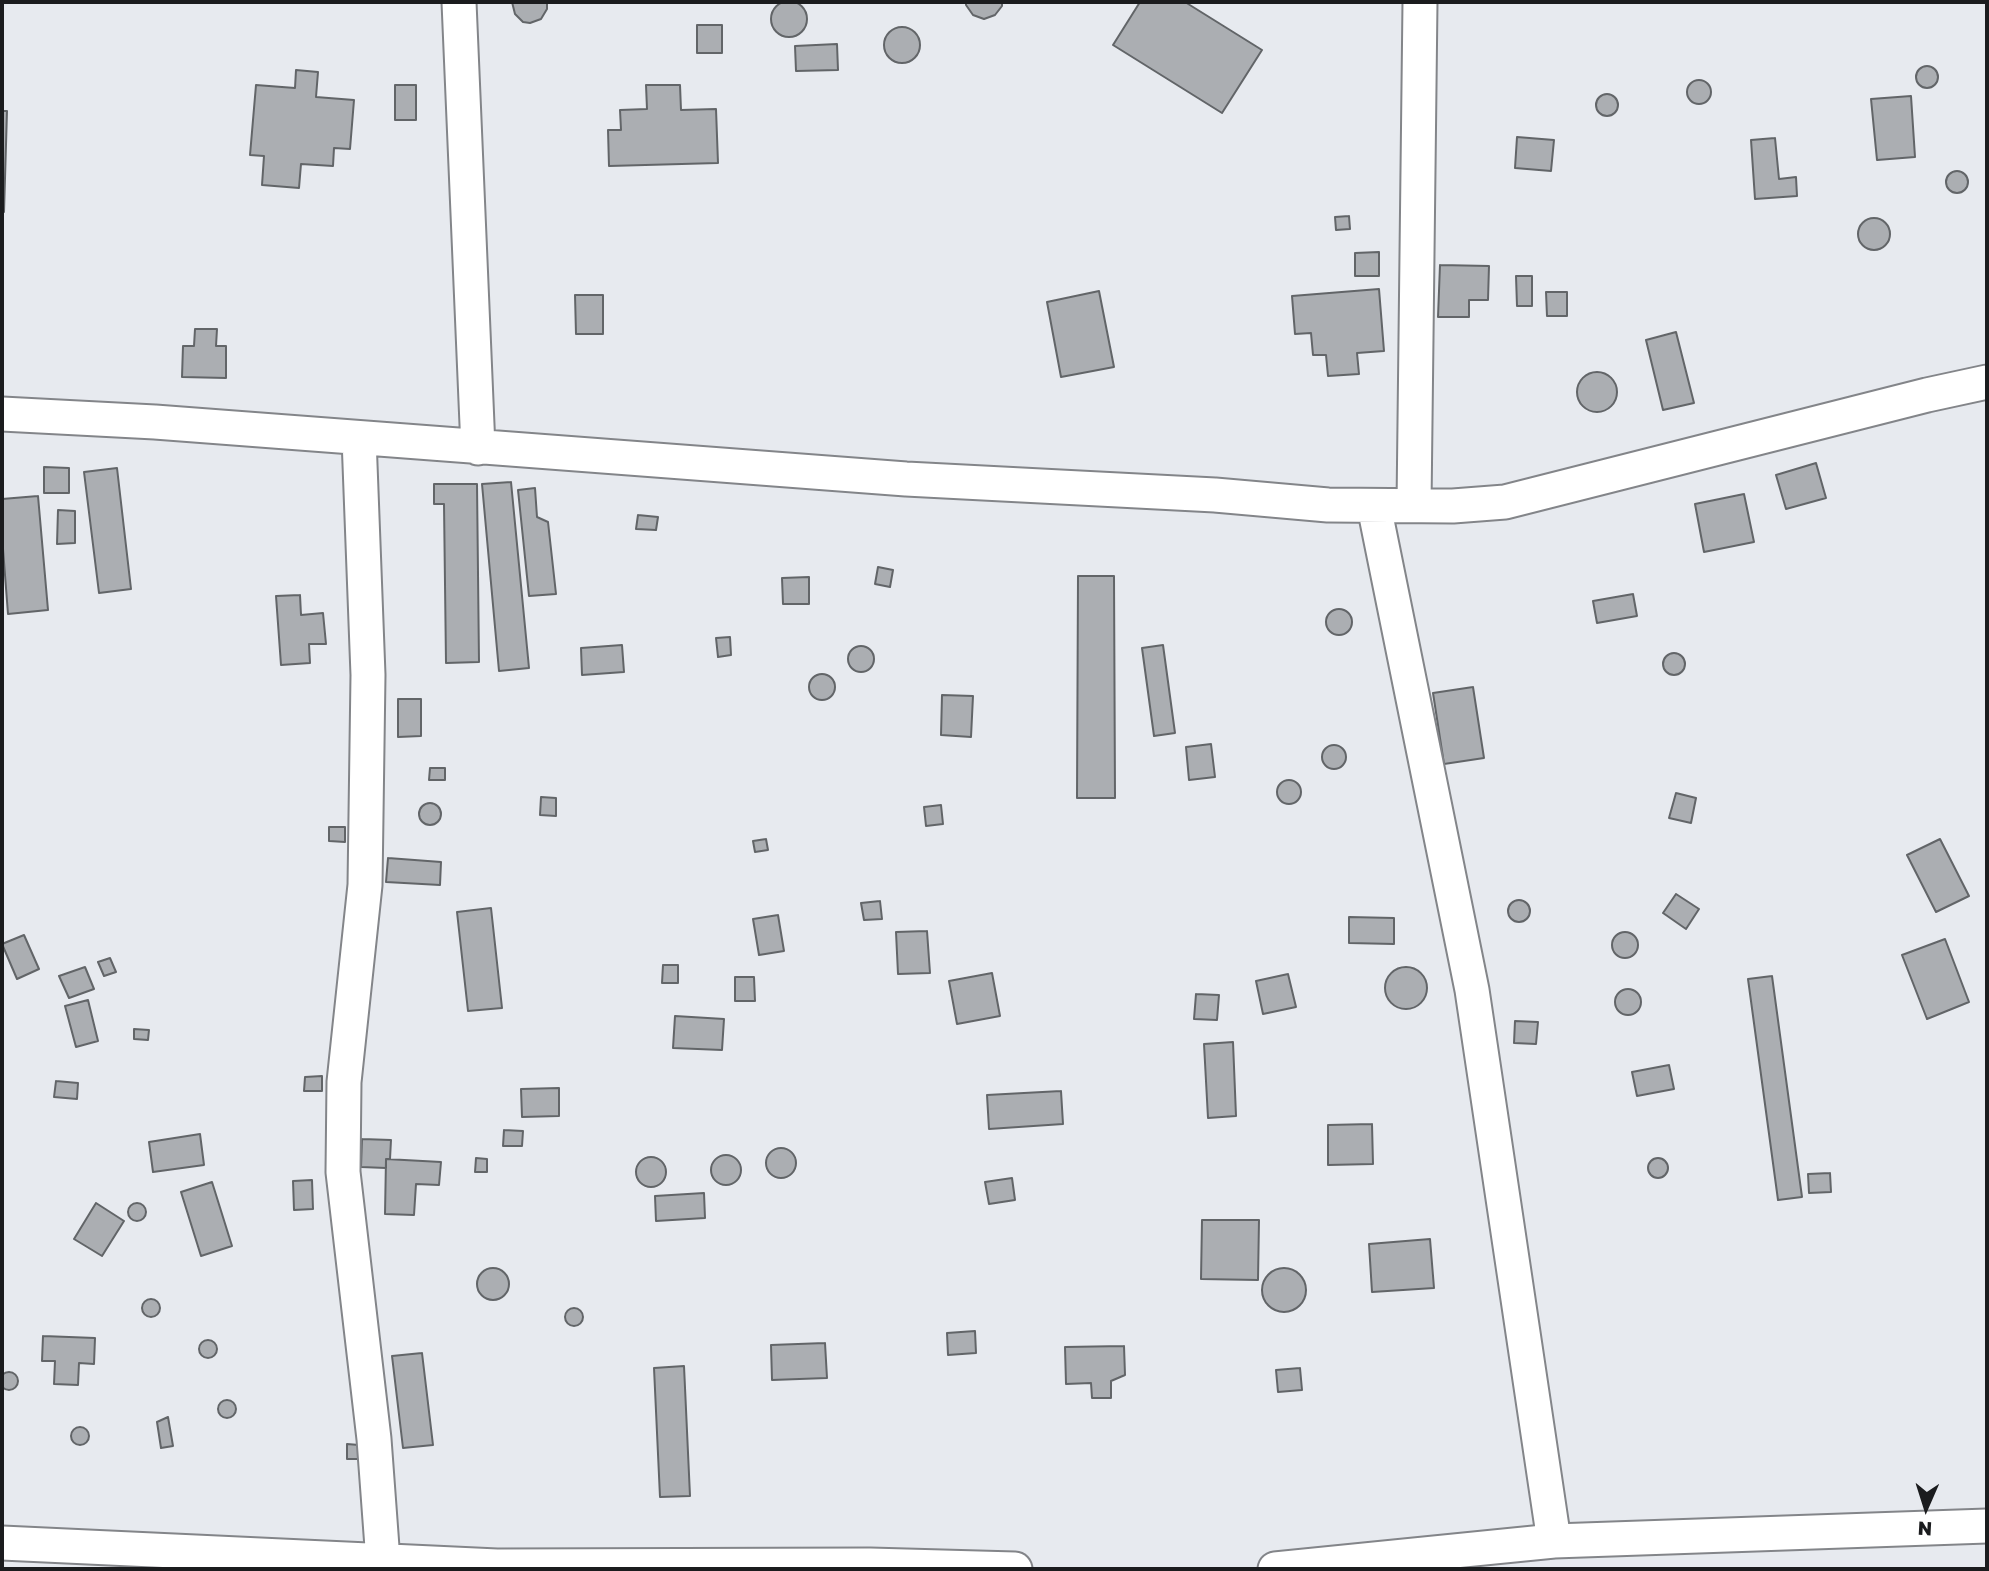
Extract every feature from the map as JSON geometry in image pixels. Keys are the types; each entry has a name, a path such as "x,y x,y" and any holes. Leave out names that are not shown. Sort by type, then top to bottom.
{"street":[{"path":"459,2 478,448"},
{"path":"1414,505 1420,2"},
{"path":"2,414 155,422 906,479 1215,495 1328,505 1453,506 1505,502 1987,382"},
{"path":"359,438 368,674 365,885 344,1082 343,1171 374,1439 383,1561"},
{"path":"1374,506 1472,990 1555,1541"},
{"path":"1275,1569 1555,1541 1987,1526"},
{"path":"2,1543 497,1566 870,1564 1015,1569"}],"building":[{"path":"789,1 801,7 807,19 801,31 789,37 777,31 771,19 777,7"},
{"path":"512,2 547,2 547,9 541,19 530,23 523,22 515,14"},
{"path":"966,2 1002,2 1002,6 995,15 984,19 973,15"},
{"path":"1140,2 1185,2 1262,50 1222,113 1113,45"},
{"path":"697,25 722,25 722,53 697,53"},
{"path":"902,27 915,32 920,45 915,58 902,63 889,58 884,45 889,32"},
{"path":"837,44 838,70 796,71 795,46"},
{"path":"1923,66 1931,66 1938,73 1938,81 1931,88 1923,88 1916,81 1916,73"},
{"path":"296,70 318,72 316,97 354,100 350,149 334,148 333,166 301,164 299,188 262,185 264,156 250,155 256,85 295,88"},
{"path":"1699,80 1710,87 1711,92 1704,103 1699,104 1688,97 1687,92 1694,81"},
{"path":"395,85 416,85 416,120 395,120"},
{"path":"646,85 680,85 681,110 716,109 718,163 609,166 608,130 621,130 620,110 647,109"},
{"path":"1607,94 1615,97 1618,105 1615,113 1607,116 1599,113 1596,105 1599,97"},
{"path":"1911,96 1915,157 1877,160 1871,99"},
{"path":"2,111 7,111 4,212 2,211"},
{"path":"1517,137 1554,140 1551,171 1515,168"},
{"path":"1775,138 1779,179 1796,177 1797,196 1755,199 1751,140"},
{"path":"1957,171 1965,174 1968,182 1965,190 1957,193 1949,190 1946,182 1949,174"},
{"path":"1349,216 1350,229 1336,230 1335,217"},
{"path":"1874,218 1886,222 1890,234 1886,246 1874,250 1862,246 1858,234 1862,222"},
{"path":"1379,252 1379,276 1355,276 1355,253"},
{"path":"1440,265 1489,266 1488,300 1469,300 1469,317 1438,317"},
{"path":"1516,276 1532,276 1532,306 1517,306"},
{"path":"1379,289 1384,351 1357,353 1359,374 1328,376 1326,355 1313,355 1311,333 1295,334 1292,296"},
{"path":"1099,291 1114,367 1061,377 1047,302"},
{"path":"1546,292 1567,292 1567,316 1547,316"},
{"path":"575,295 603,295 603,334 576,334"},
{"path":"195,329 217,329 216,346 226,346 226,378 182,377 183,346 194,346"},
{"path":"1676,332 1694,403 1663,410 1646,340"},
{"path":"1597,372 1611,378 1617,392 1611,406 1597,412 1583,406 1577,392 1583,378"},
{"path":"1816,463 1826,498 1786,509 1776,475"},
{"path":"44,467 69,468 69,493 44,493"},
{"path":"117,468 131,589 99,593 84,472"},
{"path":"511,482 529,668 499,671 482,484"},
{"path":"434,484 477,484 479,662 446,663 444,504 434,504"},
{"path":"535,488 537,517 548,522 556,594 529,596 518,490"},
{"path":"1744,494 1754,542 1704,552 1695,504"},
{"path":"38,496 48,610 8,614 2,499"},
{"path":"58,510 75,511 75,543 57,544"},
{"path":"638,515 658,517 656,530 636,529"},
{"path":"878,567 893,570 890,587 875,584"},
{"path":"1078,576 1114,576 1115,798 1077,798"},
{"path":"809,577 809,604 783,604 782,578"},
{"path":"1633,594 1637,616 1597,623 1593,601"},
{"path":"300,595 301,615 323,613 326,644 309,644 310,663 281,665 276,596"},
{"path":"1339,609 1348,613 1352,622 1348,631 1339,635 1330,631 1326,622 1330,613"},
{"path":"730,637 731,655 718,657 716,638"},
{"path":"622,645 624,672 582,675 581,648"},
{"path":"1163,645 1175,733 1154,736 1142,648"},
{"path":"861,646 870,650 874,659 870,668 861,672 852,668 848,659 852,650"},
{"path":"1674,653 1682,656 1685,664 1682,672 1674,675 1666,672 1663,664 1666,656"},
{"path":"822,674 831,678 835,687 831,696 822,700 813,696 809,687 813,678"},
{"path":"1473,687 1484,758 1444,764 1433,693"},
{"path":"942,695 973,696 971,737 941,735"},
{"path":"398,699 421,699 421,736 398,737"},
{"path":"1211,744 1215,777 1189,780 1186,747"},
{"path":"1329,745 1339,745 1346,752 1346,762 1339,769 1329,769 1322,762 1322,752"},
{"path":"430,768 445,768 445,780 429,780"},
{"path":"1284,780 1294,780 1301,787 1301,797 1294,804 1284,804 1277,797 1277,787"},
{"path":"1676,793 1696,798 1691,823 1669,818"},
{"path":"541,797 556,798 556,816 540,815"},
{"path":"430,803 438,806 441,814 438,822 430,825 422,822 419,814 422,806"},
{"path":"941,805 943,824 926,826 924,807"},
{"path":"329,827 345,827 345,842 329,841"},
{"path":"766,839 768,850 755,852 753,841"},
{"path":"1940,839 1969,896 1936,912 1907,855"},
{"path":"388,858 441,862 440,885 386,882"},
{"path":"1676,894 1699,909 1686,929 1663,913"},
{"path":"1519,900 1527,903 1530,911 1527,919 1519,922 1511,919 1508,911 1511,903"},
{"path":"880,901 882,919 864,920 861,903"},
{"path":"491,908 502,1008 468,1011 457,912"},
{"path":"778,915 784,951 759,955 753,919"},
{"path":"1349,917 1394,918 1394,944 1349,943"},
{"path":"927,931 930,973 898,974 896,932"},
{"path":"1625,932 1634,936 1638,945 1634,954 1625,958 1616,954 1612,945 1616,936"},
{"path":"24,935 39,969 17,979 2,944"},
{"path":"1945,939 1969,1002 1927,1019 1902,955"},
{"path":"110,958 116,972 104,976 98,962"},
{"path":"663,965 678,965 678,983 662,983"},
{"path":"85,967 94,989 69,998 59,976"},
{"path":"1406,967 1421,973 1427,988 1421,1003 1406,1009 1391,1003 1385,988 1391,973"},
{"path":"992,973 1000,1016 957,1024 949,981"},
{"path":"1288,974 1296,1007 1263,1014 1256,981"},
{"path":"1772,976 1802,1197 1778,1200 1748,979"},
{"path":"735,977 754,977 755,1001 735,1001"},
{"path":"1628,989 1637,993 1641,1002 1637,1011 1628,1015 1619,1011 1615,1002 1619,993"},
{"path":"1196,994 1219,995 1217,1020 1194,1019"},
{"path":"88,1000 98,1041 76,1047 65,1006"},
{"path":"675,1016 724,1019 722,1050 673,1048"},
{"path":"1515,1021 1538,1022 1536,1044 1514,1043"},
{"path":"134,1029 149,1030 148,1040 134,1039"},
{"path":"1233,1042 1236,1116 1208,1118 1204,1044"},
{"path":"1669,1065 1674,1089 1637,1096 1632,1072"},
{"path":"322,1076 322,1091 304,1091 305,1077"},
{"path":"56,1081 78,1083 77,1099 54,1097"},
{"path":"559,1088 559,1116 522,1117 521,1089"},
{"path":"1061,1091 1063,1124 989,1129 987,1095"},
{"path":"1372,1124 1373,1164 1328,1165 1328,1125"},
{"path":"504,1130 523,1131 522,1146 503,1146"},
{"path":"200,1134 204,1165 153,1172 149,1142"},
{"path":"362,1139 391,1140 390,1159 386,1159 386,1168 361,1167"},
{"path":"781,1148 787,1149 795,1157 795,1169 787,1177 781,1178 775,1177 767,1169 766,1163 767,1157 775,1149"},
{"path":"726,1155 732,1156 740,1164 740,1176 732,1184 726,1185 720,1184 712,1176 711,1170 712,1164 720,1156"},
{"path":"651,1157 657,1158 665,1166 665,1178 657,1186 651,1187 645,1186 637,1178 636,1172 637,1166 645,1158"},
{"path":"476,1158 487,1159 487,1172 475,1172"},
{"path":"1654,1158 1662,1158 1668,1168 1662,1178 1654,1178 1648,1172 1648,1164"},
{"path":"386,1159 441,1162 439,1185 416,1184 414,1215 385,1214"},
{"path":"1830,1173 1831,1192 1809,1193 1808,1174"},
{"path":"1012,1178 1015,1200 989,1204 985,1182"},
{"path":"312,1180 313,1209 294,1210 293,1181"},
{"path":"212,1182 232,1246 201,1256 181,1192"},
{"path":"704,1193 705,1218 656,1221 655,1196"},
{"path":"96,1203 124,1221 102,1256 74,1239"},
{"path":"133,1203 141,1203 146,1212 144,1219 133,1221 128,1216 128,1208"},
{"path":"1202,1220 1259,1220 1258,1280 1201,1279"},
{"path":"1430,1239 1434,1288 1372,1292 1369,1244"},
{"path":"493,1268 504,1273 509,1284 504,1295 493,1300 482,1295 477,1284 482,1273"},
{"path":"1284,1268 1300,1274 1306,1290 1300,1306 1284,1312 1268,1306 1262,1290 1268,1274"},
{"path":"151,1299 157,1302 160,1308 157,1314 151,1317 145,1314 142,1308 145,1302"},
{"path":"570,1308 578,1308 583,1317 581,1324 570,1326 565,1321 565,1313"},
{"path":"975,1331 976,1353 948,1355 947,1333"},
{"path":"43,1336 95,1338 94,1364 79,1363 78,1385 54,1384 55,1361 42,1361"},
{"path":"208,1340 214,1343 217,1349 214,1355 208,1358 202,1355 199,1349 202,1343"},
{"path":"825,1343 827,1378 772,1380 771,1345"},
{"path":"1124,1346 1125,1375 1111,1381 1111,1398 1092,1398 1091,1383 1066,1384 1065,1347"},
{"path":"422,1353 433,1445 403,1448 392,1356"},
{"path":"684,1366 690,1496 660,1497 654,1368"},
{"path":"1300,1368 1302,1390 1278,1392 1276,1370"},
{"path":"9,1372 15,1375 18,1381 15,1387 9,1390 3,1387 0,1381 3,1375"},
{"path":"227,1400 233,1403 236,1409 233,1415 227,1418 221,1415 218,1409 221,1403"},
{"path":"168,1417 173,1446 161,1448 157,1422"},
{"path":"80,1427 86,1430 89,1436 86,1442 80,1445 74,1442 71,1436 74,1430"},
{"path":"347,1444 359,1445 359,1459 347,1459"}]}
